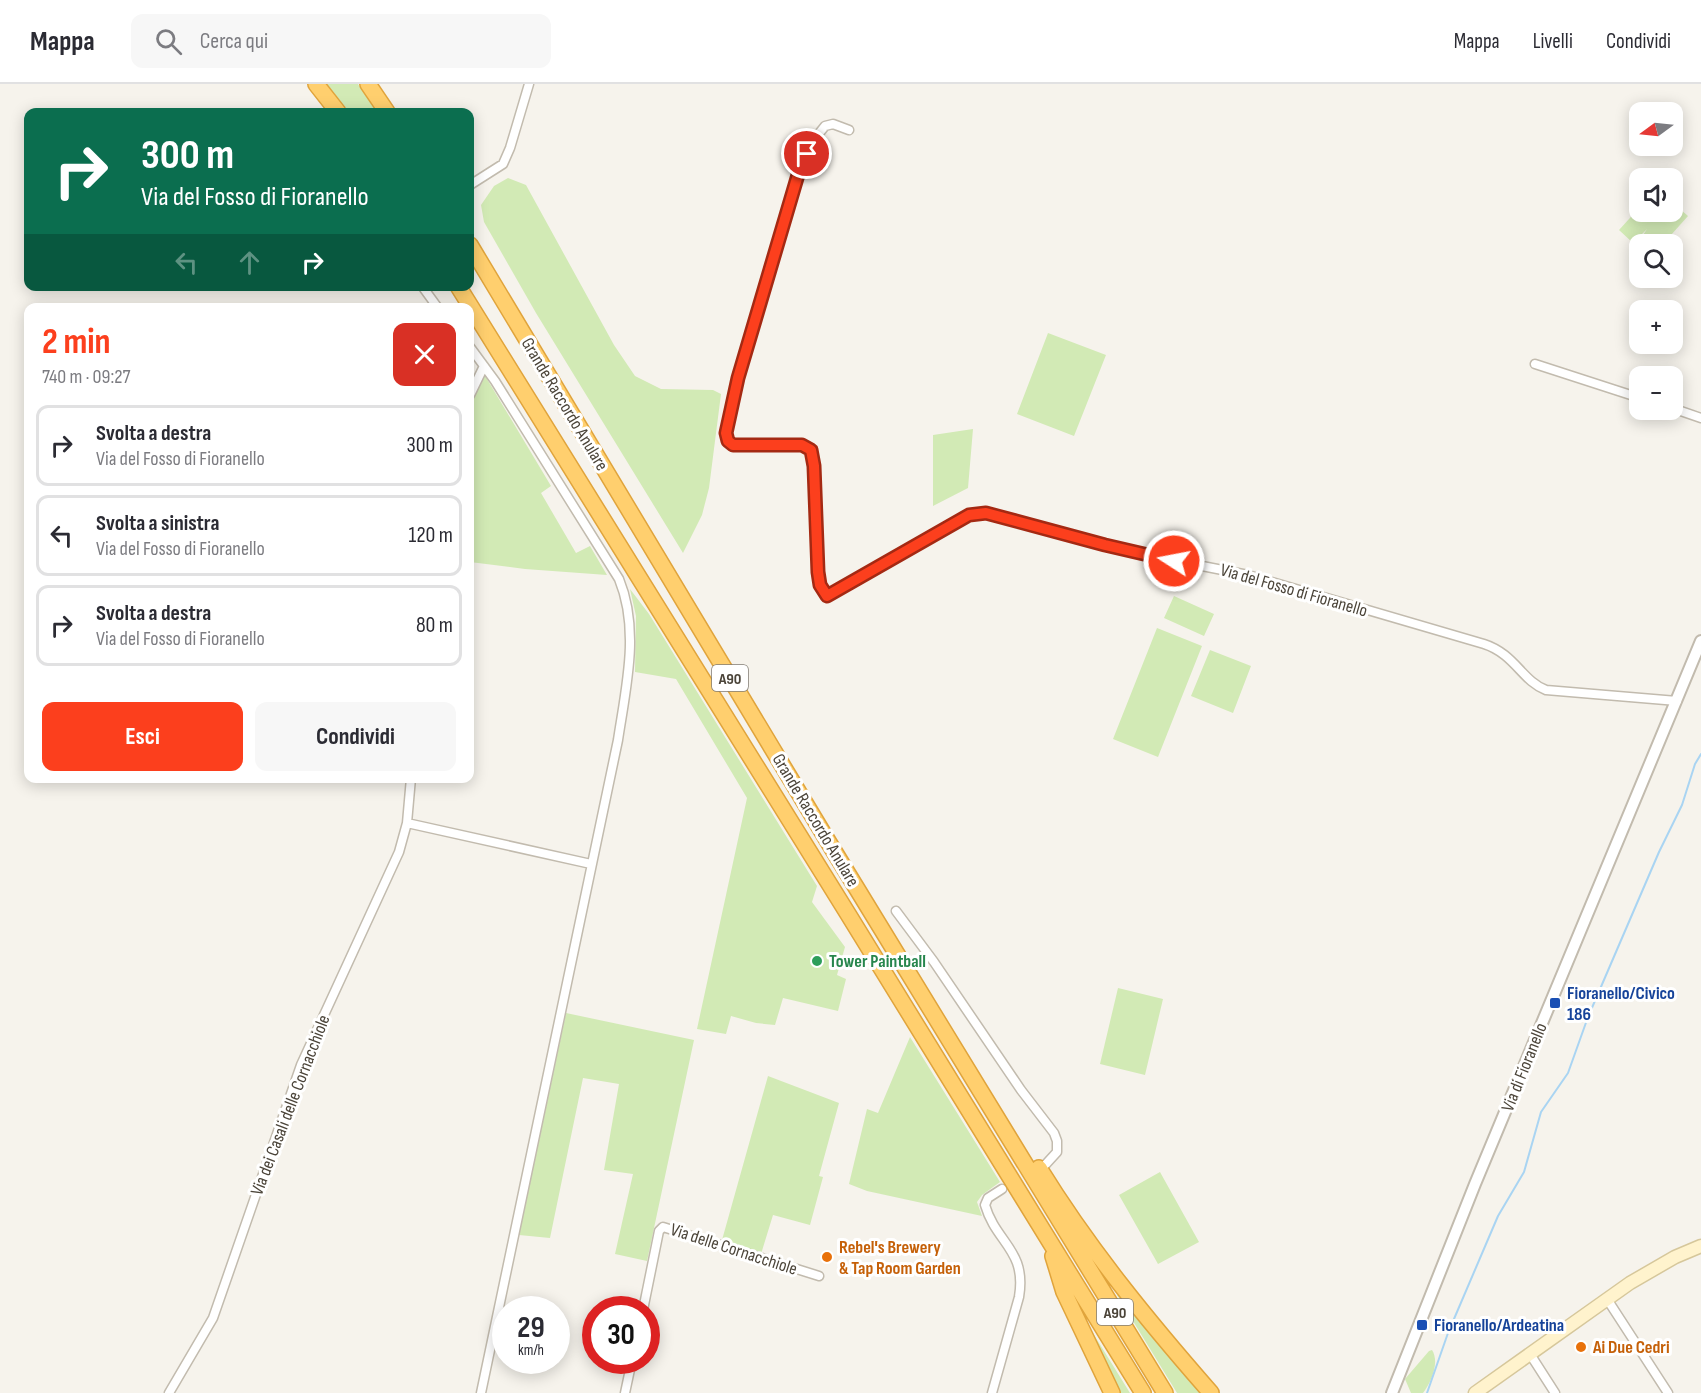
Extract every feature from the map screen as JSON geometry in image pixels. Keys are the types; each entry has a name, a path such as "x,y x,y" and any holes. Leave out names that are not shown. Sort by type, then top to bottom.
{"highway":[{"path":"316,84 335,108"},
{"path":"368,84 384,108"},
{"name":"Grande Raccordo Anulare","path":"474,252 1165,1393"},
{"name":"Grande Raccordo Anulare","path":"474,312 1143,1393"},
{"path":"992,1110 1033,1158 1098,1256 1153,1327 1211,1393"},
{"path":"1049,1240 1064,1292 1112,1393"}],"main road":[{"path":"1475,1393 1656,1267 1701,1246"}],"street":[{"path":"474,182 503,164 529,84"},
{"name":"Via del Fosso di Fioranello","path":"849,130 833,124 825,126 813,141 800,168 738,378 726,430 727,438 733,445 802,445 811,450 814,466 818,572 820,585 827,596 969,515 986,513 1146,555 1248,575 1484,644 1507,655 1535,684 1546,690 1677,701"},
{"path":"474,352 619,579 627,601 631,629 618,740 481,1393"},
{"path":"1535,364 1629,394"},
{"path":"474,387 484,366"},
{"path":"1683,412 1701,418"},
{"name":"Via di Fioranello","path":"1392,1393 1475,1184 1701,642"},
{"name":"Via dei Casali delle Cornacchiole","path":"169,1393 213,1318 302,1065 402,845 407,823 411,783"},
{"path":"407,823 591,864"},
{"path":"896,911 934,962 1021,1090 1054,1133 1058,1146 1057,1152 1046,1164"},
{"path":"992,1393 1021,1283 1020,1271 1013,1253 985,1205 988,1198 1002,1189"},
{"name":"Via delle Cornacchiole","path":"646,1296 659,1231 663,1227 819,1276"},
{"path":"1607,1299 1668,1393"},
{"path":"1530,1354 1555,1393"},
{"path":"625,1393 629,1374"}],"green space":[{"path":"327,84 358,84 374,108 346,108"},
{"path":"508,178 526,185 614,345 635,376 661,389 713,390 721,394 709,488 702,515 683,553 536,313 484,222 481,205 494,186"},
{"path":"1683,212 1688,216 1683,222"},
{"path":"1629,219 1629,222 1683,222 1672,234 1644,234 1647,229 1642,234 1629,234 1629,239 1619,230"},
{"path":"1048,333 1106,355 1074,436 1017,414"},
{"path":"484,374 551,486 541,493 576,553 590,546 607,575 474,563 474,396"},
{"path":"973,429 968,488 933,506 933,435"},
{"path":"630,589 649,614 817,886 812,902 845,947 837,975 846,979 838,1011 783,998 775,1025 756,1023 731,1016 726,1034 697,1029 747,798 676,679 635,672 636,616"},
{"path":"1174,596 1214,614 1204,636 1164,618"},
{"path":"1157,628 1202,646 1158,757 1113,739"},
{"path":"1210,650 1251,666 1233,713 1191,696"},
{"path":"1118,988 1163,999 1145,1075 1100,1064"},
{"path":"566,1013 694,1040 647,1261 615,1254 633,1174 604,1170 619,1084 583,1078 550,1238 519,1235"},
{"path":"910,1037 1000,1182 982,1195 977,1202 982,1216 867,1191 849,1184 867,1109 878,1113"},
{"path":"768,1076 839,1103 819,1176 823,1177 810,1225 773,1215 761,1254 722,1240"},
{"path":"1160,1172 1199,1242 1158,1264 1119,1195"},
{"path":"1119,1293 1203,1393 1177,1393 1117,1295"},
{"path":"1078,1309 1130,1393 1118,1393"},
{"path":"1432,1350 1435,1366 1429,1384 1423,1393 1411,1393 1405,1379"}],"waterway":[{"path":"1427,1393 1448,1333 1498,1216 1524,1172 1541,1112 1568,1073 1588,1017 1659,852 1682,805 1695,764 1701,754"}],"place":[{"name":"Tower Paintball","path":"817,961"},
{"name":"Fioranello/Civico 186","path":"1555,1003"},
{"name":"Rebel's Brewery & Tap Room Garden","path":"827,1257"},
{"name":"Fioranello/Ardeatina","path":"1422,1325"},
{"name":"Ai Due Cedri","path":"1581,1347"}],"route":[{"path":"807,154 800,168 742,364 726,436 728,441 737,446 802,445 811,450 814,466 818,572 820,585 827,596 976,513 986,513 1174,561"}]}
